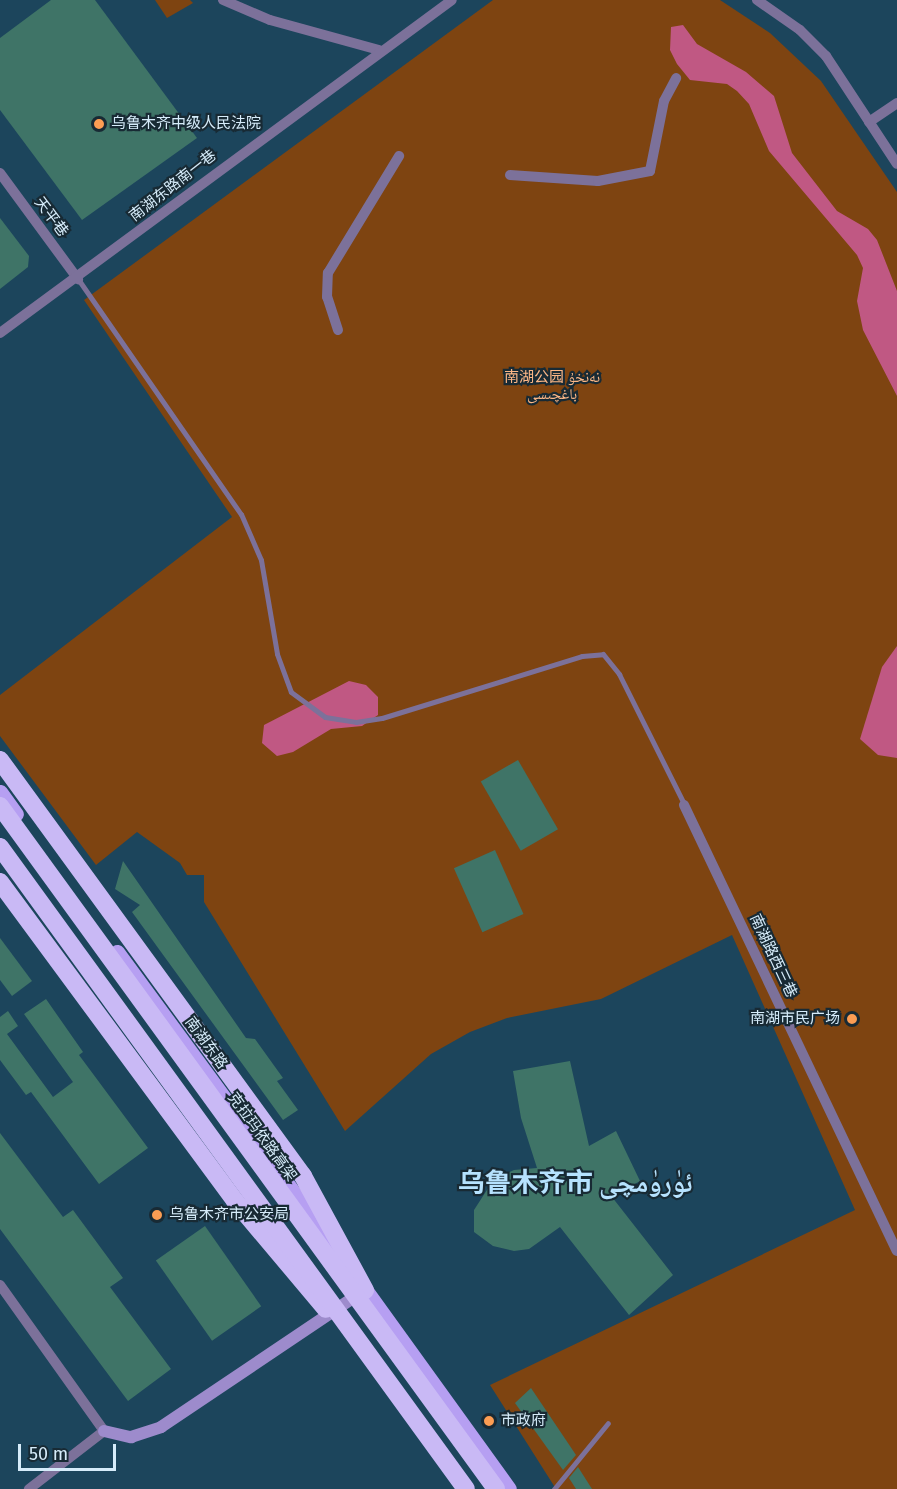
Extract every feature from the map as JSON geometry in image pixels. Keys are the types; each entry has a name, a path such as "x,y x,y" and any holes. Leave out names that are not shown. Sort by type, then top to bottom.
{"highway":[{"path":"0,760 303,1176 365,1290"},
{"name":"克拉玛依路高架","path":"0,806 496,1489"},
{"path":"0,847 465,1489"},
{"path":"0,882 235,1202 329,1312"}],"main road":[{"name":"南湖东路","path":"0,792 509,1489"},
{"path":"0,838 329,1312 465,1489"}],"street":[{"path":"223,0 270,20 379,50"},
{"name":"南湖东路南一巷","path":"0,333 78,279 379,50 452,0"},
{"path":"757,0 800,30 826,56 897,164"},
{"path":"510,175 598,181 650,171 664,101 676,78"},
{"path":"869,122 897,103"},
{"path":"338,330 327,297 328,273 399,156"},
{"name":"天平巷","path":"0,173 78,279"},
{"name":"南湖路西三巷","path":"684,805 897,1251"},
{"path":"0,877 19,864"},
{"path":"0,1285 104,1431 131,1437 161,1426 365,1290"},
{"path":"29,1489 104,1431"}],"lane":[{"path":"78,279 241,514 261,560 277,654 291,692 325,717 356,722 382,718 582,656 603,654 619,674 684,805"},
{"path":"554,1489 608,1423"}],"green space":[{"path":"155,0 190,0 193,3 167,18"},
{"name":"南湖公园 نەنخۇ باغچىسى","path":"493,0 720,0 770,33 821,81 897,192 897,1489 556,1489 490,1385 855,1210 732,935 601,999 507,1018 470,1032 431,1054 345,1131 204,902 204,875 187,875 180,863 137,832 96,865 0,736 0,695 232,517 84,300"}],"shaded area":[{"path":"683,25 697,44 746,72 774,96 792,153 837,211 868,229 877,240 897,291 897,396 863,330 857,301 863,268 857,255 769,151 749,104 737,91 727,84 690,80 677,64 670,50 671,27"},
{"path":"897,646 897,758 878,755 860,739 882,667"},
{"path":"349,681 366,685 378,697 378,715 362,726 331,729 293,752 277,756 262,743 264,725"}],"building":[{"name":"乌鲁木齐中级人民法院","path":"51,0 95,0 197,138 82,220 0,110 0,38"},
{"path":"0,218 29,256 28,267 0,289"},
{"path":"518,760 558,829 521,851 481,782"},
{"path":"495,850 523,914 482,932 454,868"},
{"path":"123,861 246,1038 255,1039 283,1078 277,1081 298,1110 283,1120 132,912 140,905 115,889"},
{"path":"0,938 32,981 12,996 0,980"},
{"path":"46,999 83,1052 79,1055 148,1148 99,1184 31,1092 26,1095 0,1060 0,1017 8,1011 18,1026 7,1034 53,1097 73,1082 24,1014"},
{"path":"570,1061 589,1146 616,1131 640,1181 612,1197 673,1275 629,1315 560,1227 529,1249 514,1251 493,1246 474,1232 474,1210 494,1179 514,1170 537,1168 521,1118 513,1071"},
{"path":"0,1133 63,1217 73,1210 123,1278 110,1287 171,1369 128,1401 0,1229"},
{"path":"205,1226 261,1306 212,1341 156,1260"},
{"path":"531,1388 576,1455 563,1470 515,1403"},
{"path":"578,1467 592,1489 576,1489 569,1478"}],"place":[{"name":"乌鲁木齐中级人民法院","path":"99,124"},
{"name":"南湖市民广场","path":"852,1019"},
{"name":"乌鲁木齐市公安局","path":"157,1215"},
{"name":"市政府","path":"489,1421"}],"district":[{"name":"乌鲁木齐市 ئۈرۈمچى","path":"575,1184"}]}
